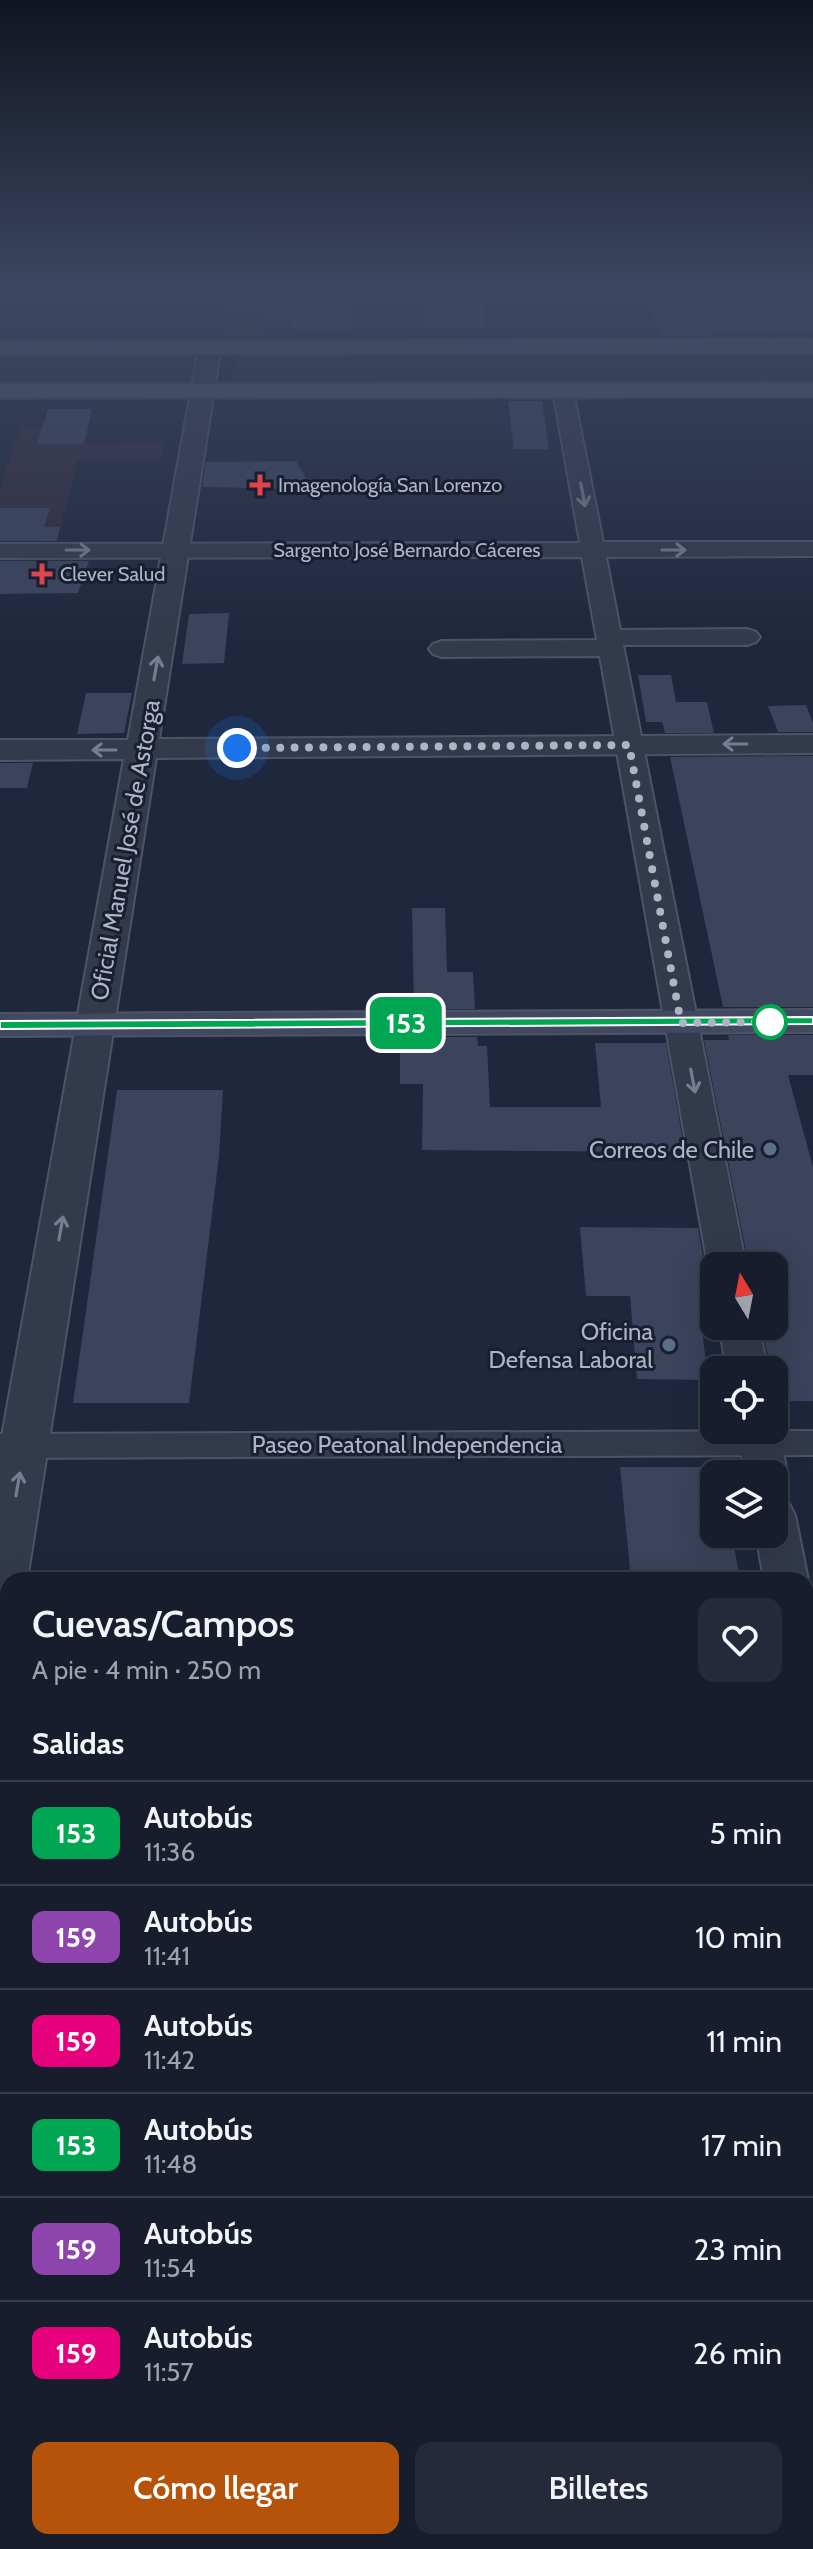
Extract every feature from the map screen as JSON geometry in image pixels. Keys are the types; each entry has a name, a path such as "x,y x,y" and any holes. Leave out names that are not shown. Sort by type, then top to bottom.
{"main road":[{"path":"0,1025 813,1021"}],"street":[{"name":"Oficial Manuel José de Astorga","path":"1,1572 12,1446 95,1025 175,550 208,407"},
{"path":"566,407 724,1252"},
{"name":"Sargento José Bernardo Cáceres","path":"0,551 813,549"},
{"path":"442,649 747,637"},
{"path":"0,750 813,744"},
{"name":"Paseo Peatonal Independencia","path":"12,1446 762,1449 813,1443"},
{"path":"780,1548 785,1572"}],"shaded area":[{"path":"48,409 92,409 83,444 164,443 161,460 78,460 57,540 0,541 0,488 20,428 42,428"}],"building":[{"path":"509,407 543,407 549,449 514,449"},
{"path":"48,409 92,409 84,444 37,444"},
{"path":"296,461 312,489 202,487 206,462"},
{"path":"0,508 50,508 44,527 60,527 57,541 0,541"},
{"name":"Clever Salud","path":"0,561 89,561 78,593 0,594"},
{"path":"229,613 224,663 182,664 189,614"},
{"path":"638,675 671,675 676,702 707,702 714,733 665,733 662,722 646,722"},
{"path":"86,693 132,693 124,733 77,734"},
{"path":"806,705 813,732 778,732 768,706"},
{"path":"813,756 813,1007 723,1007 670,757"},
{"path":"0,763 33,763 27,788 0,788"},
{"path":"412,908 445,908 447,972 473,972 475,1009 414,1009"},
{"path":"728,1035 813,1035 813,1075 788,1075 813,1167 813,1401 788,1401 788,1356 767,1356 765,1340 788,1340 788,1252 746,1252 704,1040 729,1040"},
{"path":"414,1037 477,1037 478,1046 487,1046 490,1107 601,1107 595,1043 666,1043 685,1152 422,1150 423,1084 400,1084 400,1046 414,1046"},
{"path":"117,1090 223,1090 219,1156 189,1403 73,1403"},
{"path":"580,1227 698,1228 702,1252 698,1296 700,1340 703,1340 705,1356 700,1356 700,1380 637,1379 630,1296 586,1296"},
{"path":"620,1467 700,1467 700,1548 734,1548 739,1572 630,1572"}],"bus line":[{"name":"153","path":"0,1025 813,1021"}],"place":[{"name":"Imagenología San Lorenzo","path":"260,485"},
{"name":"Clever Salud","path":"42,574"},
{"name":"Correos de Chile","path":"770,1149"},
{"name":"Oficina Defensa Laboral","path":"669,1345"}],"route":[{"path":"237,748 629,745 681,1023 770,1022"}]}
